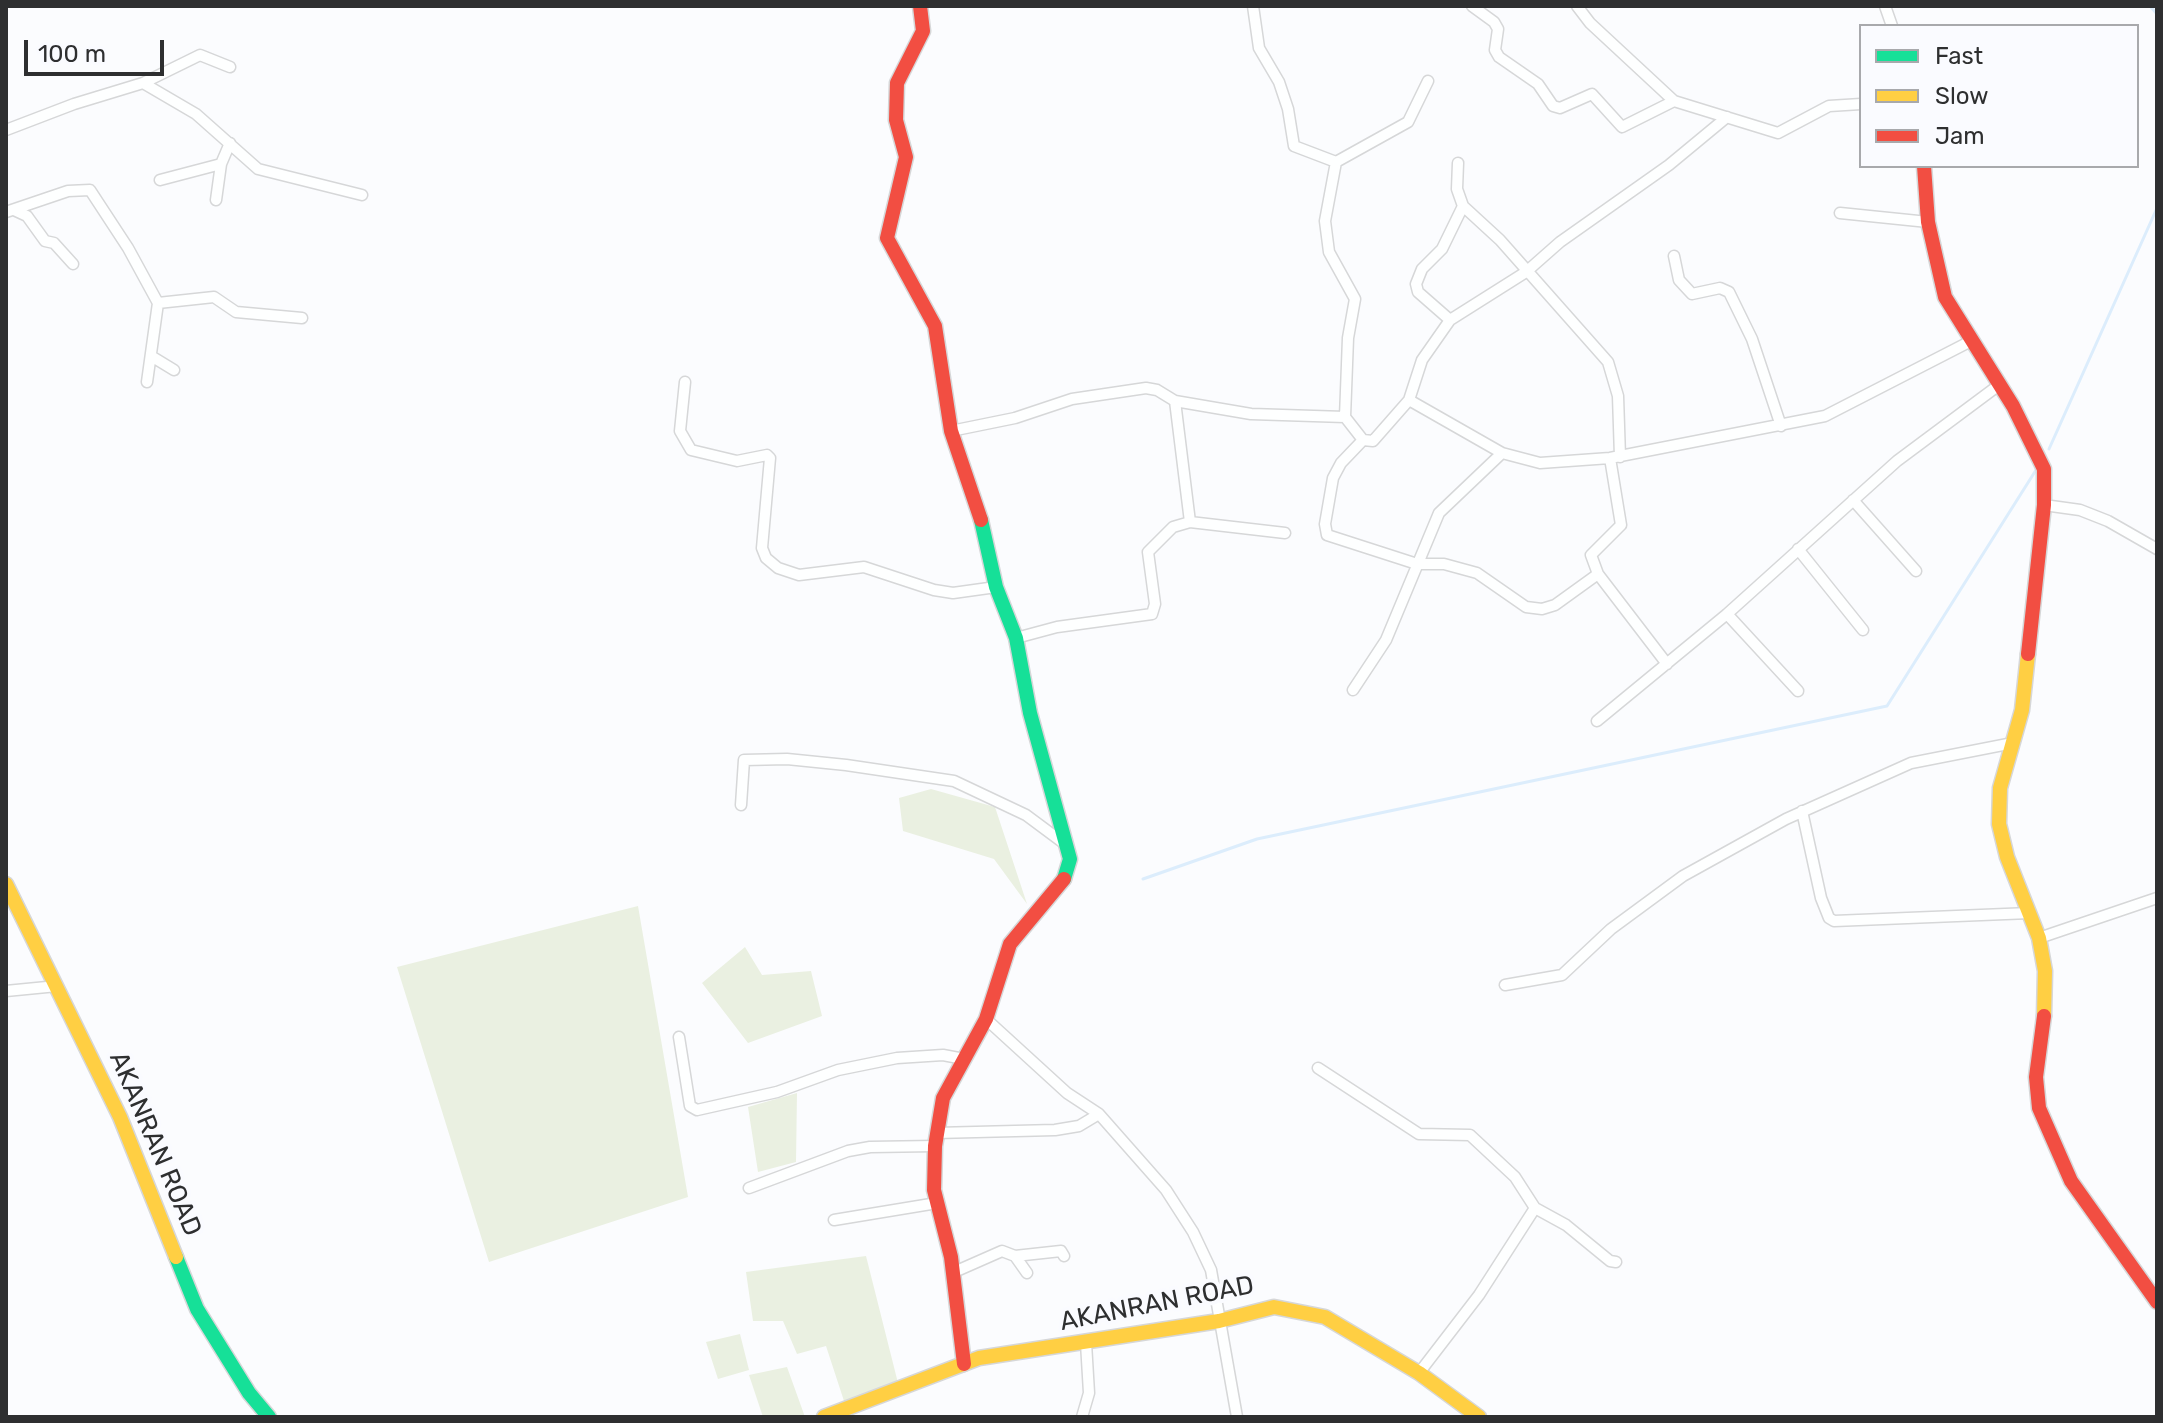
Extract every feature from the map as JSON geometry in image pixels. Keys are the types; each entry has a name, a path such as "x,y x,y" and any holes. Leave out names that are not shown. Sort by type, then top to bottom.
{"street":[{"path":"920,6 923,31 897,83 896,120 906,157 887,238 935,326 951,431 979,510 996,587 1016,638 1030,713 1070,859 1065,877 1010,944 986,1019 943,1098 936,1139 937,1203 952,1273 964,1364"},
{"path":"1253,6 1259,48 1279,82 1288,109 1294,146 1336,162 1408,122 1428,81"},
{"path":"1472,6 1498,29 1495,50 1499,57 1538,84 1556,108 1592,94 1622,127 1674,101"},
{"path":"1577,6 1590,23 1641,66 1674,101 1778,133 1829,106 1859,104"},
{"path":"6,130 74,104 143,83 200,55 230,67"},
{"path":"143,83 196,114 258,169 362,195"},
{"path":"1598,574 1555,605 1542,609 1526,607 1477,573 1444,564 1417,564 1325,532 1333,478 1341,463 1363,440 1378,439 1409,400 1422,360 1450,320 1526,272 1560,242 1669,165 1727,117"},
{"path":"216,200 221,164 230,143"},
{"path":"1336,162 1325,221 1329,252 1355,299 1348,338 1345,417 1363,440"},
{"path":"1458,163 1457,189 1463,206 1500,240 1608,362 1618,396 1615,458 1622,518 1616,531 1593,549 1591,555 1598,574 1667,664"},
{"path":"160,180 221,164"},
{"path":"1924,168 1928,222 1945,297 2042,460 2044,505 2022,710 2000,788 1999,824 2007,857 2039,938 2046,996 2036,1077 2039,1108 2071,1181 2157,1302"},
{"path":"10,211 68,191 90,190 128,248 158,303 147,382"},
{"path":"1450,320 1418,292 1416,284 1422,269 1442,249 1463,206"},
{"path":"10,211 27,216 45,241 54,243 73,264"},
{"path":"1840,213 1928,222"},
{"path":"1674,256 1679,280 1692,294 1720,288 1729,292 1752,339 1781,426"},
{"path":"158,303 214,297 236,312 302,318"},
{"path":"1409,400 1502,453 1540,463 1615,458 1825,416 1971,341"},
{"path":"151,356 174,370"},
{"path":"685,382 680,431 691,450 737,461 767,455 770,458 762,548 778,568 799,575 864,567 934,590 953,593 996,587"},
{"path":"1597,721 1727,614 1897,461 1999,385"},
{"path":"951,431 1015,418 1072,399 1146,388 1157,390 1175,401 1251,414 1345,417"},
{"path":"1175,401 1190,522"},
{"path":"1353,690 1386,640 1439,513 1502,453"},
{"path":"1853,500 1916,571"},
{"path":"2044,505 2080,510 2108,521 2157,549"},
{"path":"1016,638 1057,627 1152,614 1154,589 1148,552 1173,527 1190,522 1285,533"},
{"path":"1798,549 1863,630"},
{"path":"1727,614 1798,691"},
{"path":"1505,985 1562,975 1611,929 1683,876 1802,811 1911,763 2013,743"},
{"path":"741,805 744,760 787,759 846,765 954,781 1026,815 1065,844"},
{"path":"1802,811 1821,898 1829,918 1834,921 2030,913"},
{"name":"AKANRAN ROAD","path":"6,884 120,1117 197,1309 249,1393 269,1417"},
{"path":"2039,938 2157,898"},
{"path":"6,991 57,986"},
{"path":"986,1019 1067,1093 1099,1114 1166,1190 1193,1232 1211,1270 1237,1417"},
{"path":"679,1037 690,1106 697,1110 777,1092 838,1070 868,1064 943,1055 964,1059"},
{"path":"1318,1068 1419,1134 1470,1135 1515,1177 1535,1208 1566,1225 1610,1261 1616,1262"},
{"path":"749,1188 848,1151 936,1139 1055,1130 1079,1126 1099,1114"},
{"path":"834,1220 937,1203"},
{"path":"1419,1373 1479,1295 1535,1208"},
{"path":"952,1273 1002,1251 1015,1256 1061,1251 1064,1256"},
{"path":"1015,1256 1027,1273"},
{"name":"AKANRAN ROAD","path":"824,1417 979,1358 1219,1321 1274,1307 1325,1317 1419,1373 1479,1417"},
{"path":"1082,1417 1089,1393 1086,1343"}],"green space":[{"path":"931,789 995,807 1027,904 994,859 903,831 899,798"},
{"path":"638,906 688,1197 489,1262 397,967"},
{"path":"745,947 762,975 811,971 822,1016 748,1043 702,983"},
{"path":"797,1093 796,1162 758,1172 748,1107"},
{"path":"866,1256 898,1383 844,1401 826,1346 797,1354 783,1321 753,1321 746,1272"},
{"path":"740,1334 749,1370 718,1379 706,1342"},
{"path":"787,1367 805,1417 763,1417 749,1375"}],"waterway":[{"path":"2150,6 2157,14"},
{"path":"2049,449 2157,208"},
{"path":"1143,879 1257,839 1887,706 2036,470"}],"traffic: fast":[{"path":"981,520 996,587 1016,638 1030,713 1070,859 1064,879"},
{"path":"176,1257 197,1309 249,1393 269,1417"}],"traffic: slow":[{"path":"2028,654 2022,710 2000,788 1999,824 2007,857 2039,938 2045,971 2044,1016"},
{"path":"6,884 120,1117 176,1257"},
{"path":"824,1417 979,1358 1219,1321 1274,1307 1325,1317 1419,1373 1479,1417"}],"traffic: jam":[{"path":"920,6 923,31 897,83 896,120 906,157 887,238 935,326 951,431 981,520"},
{"path":"1924,168 1928,222 1945,297 2013,406 2044,469 2044,505 2028,654"},
{"path":"964,1364 951,1257 934,1190 935,1146 943,1098 986,1019 1010,944 1064,879"},
{"path":"2044,1016 2036,1077 2039,1108 2071,1181 2157,1302"}]}
